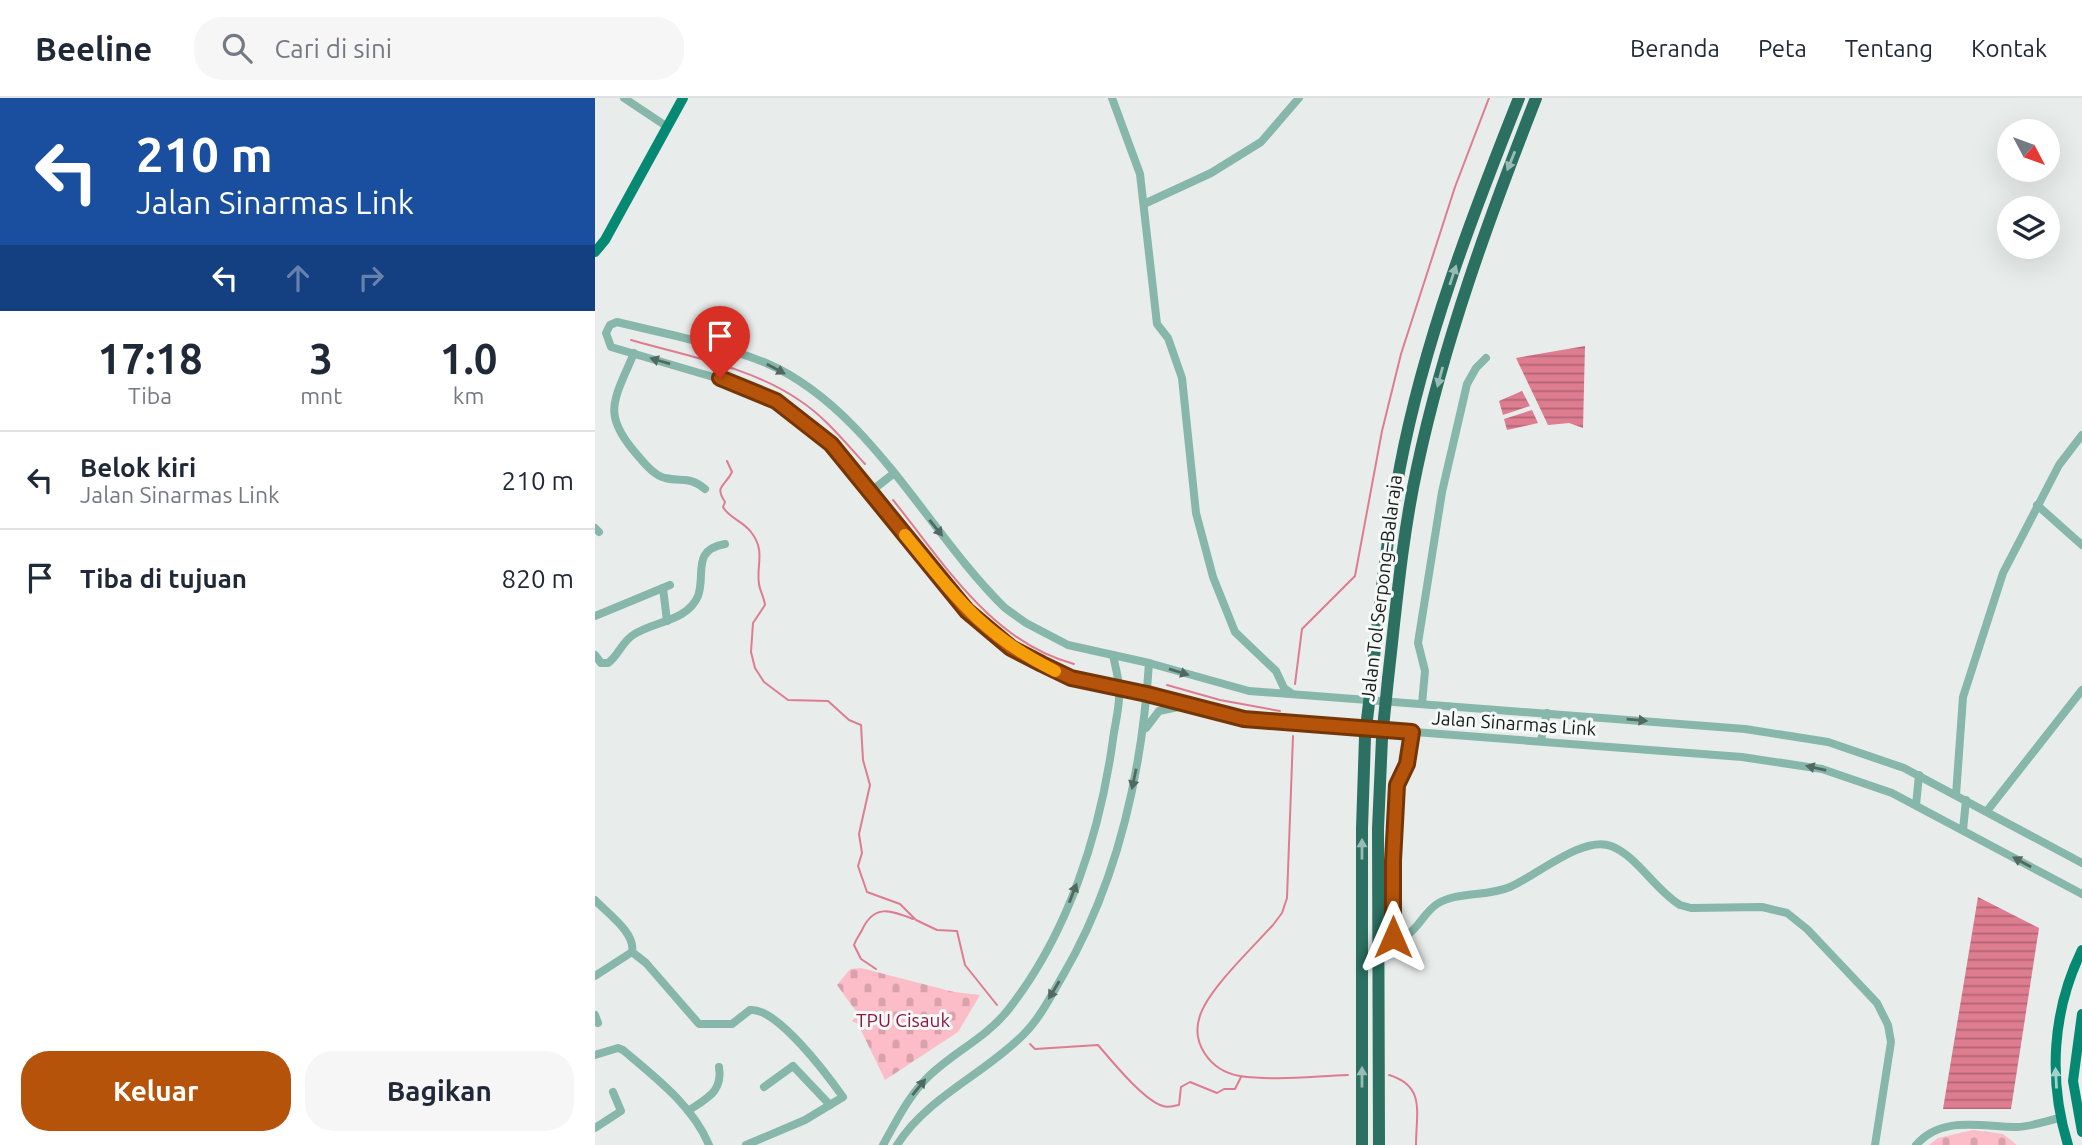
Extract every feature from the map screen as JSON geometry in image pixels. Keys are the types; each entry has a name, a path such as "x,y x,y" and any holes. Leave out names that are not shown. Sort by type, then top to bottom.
{"highway":[{"name":"Jalan Tol Serpong–Balaraja","path":"1362,1145 1362,829 1365,737 1383,574 1400,465 1436,328 1475,207 1519,98"},
{"name":"Jalan Tol Serpong–Balaraja","path":"1379,1145 1378,829 1382,738 1399,577 1416,468 1452,332 1491,213 1537,98"}],"main road":[{"path":"595,252 605,240 683,98"},
{"path":"2068,1145 2060,1118 2055,1080 2060,1016 2068,982 2082,950"},
{"path":"2082,1014 2073,1081 2082,1132"}],"street":[{"path":"624,98 666,126"},
{"path":"1112,98 1140,173 1157,324 1168,338 1182,378 1196,513 1203,548 1235,632 1276,671 1283,688 1294,695"},
{"path":"1144,204 1211,173 1261,142 1299,98"},
{"name":"Jalan Sinarmas Link","path":"2082,863 1919,775 1865,753 1791,735 1239,689 1149,663 1068,645 1026,623 1005,608 851,424 791,377 765,363 617,322 610,325 607,341 611,347 754,390 776,401 831,444 967,611 1011,648 1071,678 1244,719 1541,740 1786,762 1857,780 1916,805 2082,894"},
{"path":"634,353 614,403 613,416 617,428 653,471 665,478 695,480 705,489"},
{"path":"1422,704 1425,671 1418,643 1440,504 1468,384 1476,368 1486,358"},
{"path":"1956,795 1963,697 2003,572 2059,465 2082,435"},
{"path":"870,492 893,474"},
{"path":"2037,505 2082,545"},
{"path":"595,655 601,663 608,663 633,634 667,621 694,601 699,592 704,557 715,545 725,544"},
{"path":"595,616 667,586 667,621"},
{"path":"883,1145 908,1101 925,1079 990,1029 1008,1011 1047,948 1080,873 1098,818 1120,688 1113,655"},
{"path":"897,1145 924,1113 1009,1050 1029,1028 1049,999 1088,928 1111,871 1125,824 1140,741 1149,663"},
{"path":"1987,811 2082,690"},
{"path":"1140,741 1149,721 1159,711 1189,706"},
{"path":"1541,740 1547,713"},
{"path":"1412,732 1407,764 1397,785 1393,937 1403,938 1414,931 1439,903 1488,895 1509,887 1579,848 1597,844 1619,850 1680,905 1691,908 1777,908 1807,929 1877,1003 1888,1025 1891,1042 1888,1075 1875,1145"},
{"path":"1916,805 1919,775"},
{"path":"1963,830 1966,800"},
{"path":"595,900 615,918 633,944 632,952"},
{"path":"595,975 632,952"},
{"path":"632,952 646,963 699,1024 727,1025 750,1010 764,1012 799,1043 843,1097 805,1120 747,1145"},
{"path":"595,1055 618,1048 624,1050 688,1111 701,1127 709,1145"},
{"path":"764,1087 791,1066 795,1066 831,1105"},
{"path":"688,1111 717,1089 721,1078 719,1067"},
{"path":"595,1128 621,1111 613,1092"},
{"path":"1916,1145 1928,1132 1941,1128 1979,1124 2019,1127 2060,1118"}],"green space":[{"name":"TPU Cisauk","path":"861,968 954,992 980,995 958,1032 885,1080 858,1024 852,1021 858,1014 837,985 850,969"},
{"path":"1973,1130 2003,1134 2017,1145 1929,1145 1938,1138"}],"shaded area":[{"path":"1585,346 1583,428 1569,423 1548,425 1516,358"},
{"path":"1522,391 1530,406 1503,415 1499,401"},
{"path":"1532,410 1538,423 1507,430 1504,419"},
{"path":"1978,897 2039,928 2011,1109 1943,1109"}],"waterway":[{"path":"1295,684 1302,629 1355,576 1382,431 1401,354 1455,187 1489,98"},
{"path":"631,340 718,364 780,389 817,414 865,464"},
{"path":"727,461 732,472 720,492 725,502 723,507 751,532 759,552 758,577 765,605 753,623 751,652 755,668 764,682 788,700 828,701 849,720 861,725 863,760 870,785 859,834 862,853 858,866 867,892 900,904 916,920 937,930 957,931 965,965 997,1005"},
{"path":"893,500 951,574 994,619 1018,638 1044,653 1074,664"},
{"path":"1167,685 1220,700 1280,711"},
{"path":"1293,736 1287,898 1282,913 1273,925 1233,968 1206,1003 1198,1024 1198,1034 1200,1044 1211,1062 1229,1073 1280,1078 1348,1075"},
{"path":"876,969 861,959 854,945 867,922 872,916 883,911 913,919"},
{"path":"1030,1044 1035,1049 1098,1045 1138,1088 1155,1103 1165,1107 1179,1105 1181,1087 1190,1082 1217,1093 1224,1089 1235,1089 1241,1077"},
{"path":"1389,1075 1409,1086 1414,1094 1417,1112 1416,1145"}],"slow traffic":[{"path":"905,535 967,611 1011,648 1055,671"}],"route":[{"path":"720,378 776,401 831,444 967,611 1011,648 1042,664 1071,678 1244,719 1412,732 1407,764 1397,785 1393,937"}]}
